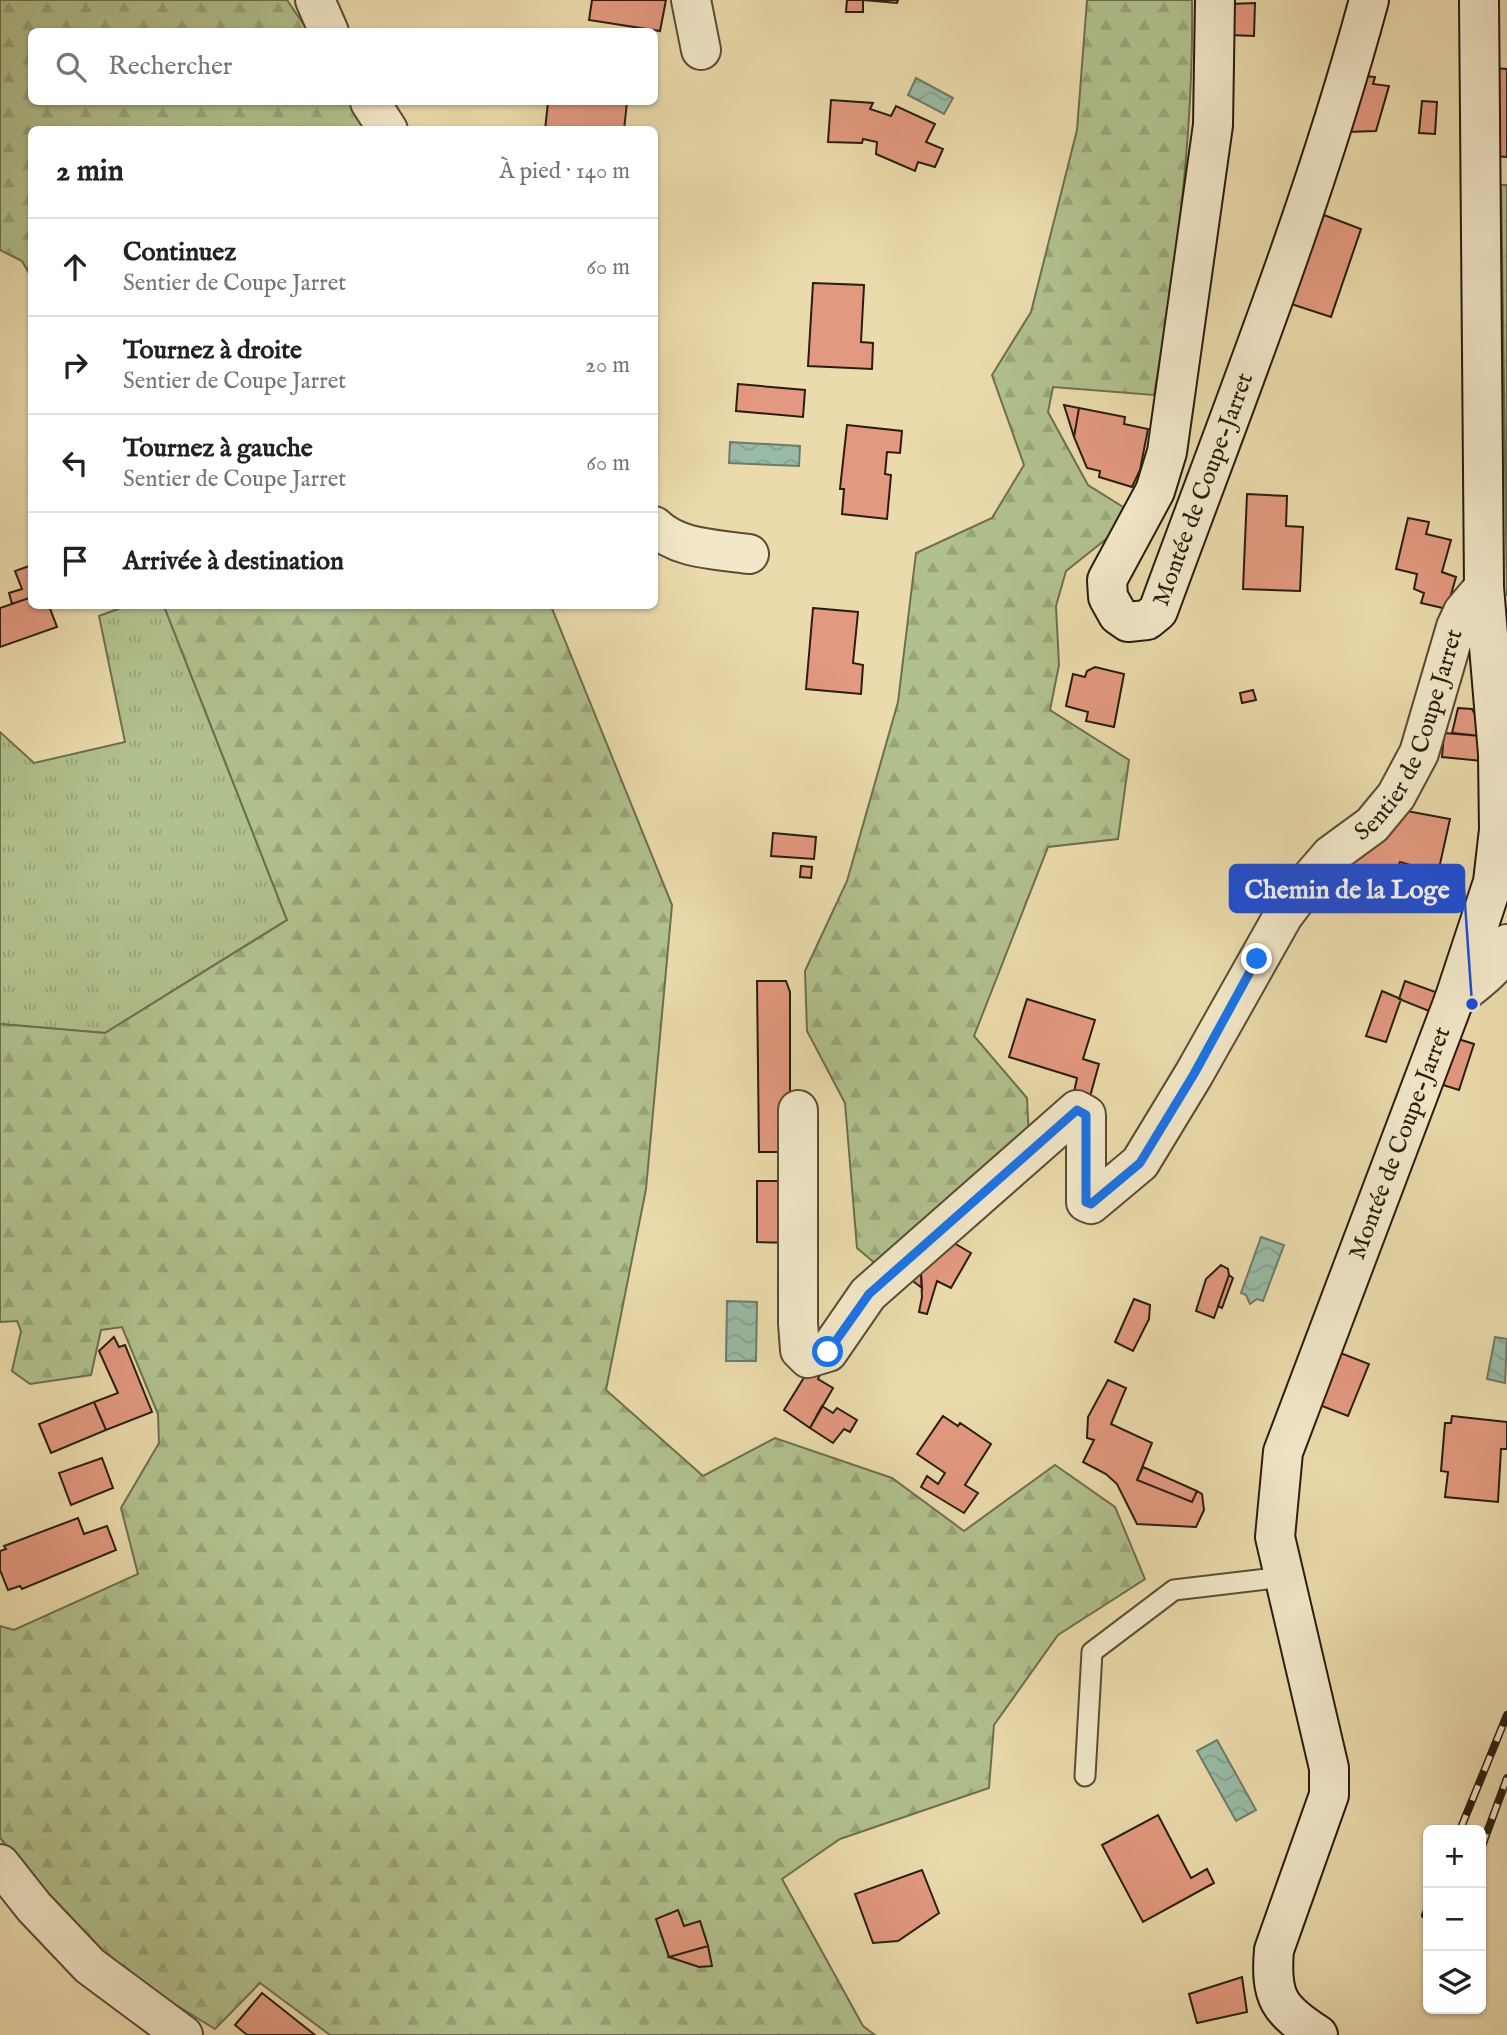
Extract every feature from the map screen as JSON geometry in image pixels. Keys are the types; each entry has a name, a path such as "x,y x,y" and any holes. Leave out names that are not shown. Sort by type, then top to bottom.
{"main road":[{"path":"315,0 327,28"},
{"path":"691,0 701,50"},
{"name":"Montée de Coupe-Jarret","path":"1215,0 1213,125 1167,452 1155,491 1107,580 1108,597 1118,615 1128,622 1147,620 1158,611 1304,212 1350,70 1369,0"},
{"name":"Montée de Coupe-Jarret","path":"1318,2035 1289,2017 1280,2005 1272,1970 1274,1950 1329,1795 1329,1768 1275,1537 1283,1452 1454,1000 1493,882 1499,830 1498,754 1484,587 1479,0"},
{"path":"372,105 385,126"},
{"path":"658,530 666,538 687,545 749,554"},
{"name":"Sentier de Coupe Jarret","path":"798,1110 798,1323 800,1350 808,1357 828,1352 869,1294 1077,1110 1086,1115 1086,1202 1091,1204 1107,1193 1140,1163 1194,1074 1283,916 1331,855 1372,825 1396,796 1419,753 1456,627 1463,612 1484,587"},
{"path":"1454,1000 1485,975 1504,953 1507,944"},
{"path":"0,1864 34,1907 90,1966 183,2035"}],"lane":[{"path":"1085,1776 1092,1652 1174,1590 1283,1577"}],"green space":[{"path":"0,0 287,0 306,28 28,28 28,105 357,105 371,126 28,126 28,272 22,261 0,250"},
{"path":"1087,0 1192,0 1187,149 1170,297 1154,395 1053,387 1048,412 1088,485 1128,510 1115,532 1066,571 1056,606 1059,665 1050,710 1129,760 1118,839 1048,847 974,1036 1027,1098 1029,1138 883,1270 857,1248 845,1103 807,1031 805,971 847,881 898,702 916,553 992,518 1024,465 992,375 1031,312 1077,130"},
{"path":"1501,185 1507,185 1507,596"},
{"path":"118,609 165,609 287,920 105,1033 0,1024 0,732 34,763 125,742 99,616"},
{"path":"165,609 552,609 672,905 646,1189 606,1390 703,1476 775,1438 892,1478 964,1531 1055,1465 1115,1507 1145,1579 1058,1635 994,1725 989,1788 840,1839 782,1879 863,2026 875,2035 330,2035 260,1983 215,2029 127,1975 84,1936 0,1838 0,1626 14,1630 138,1574 121,1508 159,1443 158,1414 122,1327 101,1330 91,1375 30,1384 12,1371 21,1331 17,1321 0,1322 0,1024 105,1033 287,920"}],"water":[{"path":"916,78 953,98 944,114 908,95"},
{"path":"730,442 800,446 799,466 729,463"},
{"path":"1261,1237 1284,1245 1263,1301 1257,1299 1250,1304 1246,1295 1241,1293"},
{"path":"727,1301 757,1302 756,1361 726,1361"},
{"path":"1495,1337 1507,1339 1505,1383 1487,1379"},
{"path":"1217,1740 1256,1810 1236,1821 1197,1751"}],"building":[{"path":"592,0 666,0 660,31 658,28 589,20"},
{"path":"847,0 863,0 863,12 846,12"},
{"path":"863,0 898,0 897,3"},
{"path":"1255,3 1254,36 1229,35 1229,4"},
{"path":"1495,68 1507,69 1507,157 1496,156"},
{"path":"1366,76 1375,77 1373,84 1389,86 1376,131 1347,132"},
{"path":"831,100 873,103 870,109 891,116 896,106 935,124 926,142 943,149 935,167 918,162 915,171 876,154 877,142 863,139 862,143 828,142"},
{"path":"1422,101 1437,102 1435,134 1419,133"},
{"path":"548,105 627,105 624,126 545,126"},
{"path":"1324,215 1361,229 1331,317 1285,302 1297,286"},
{"path":"813,283 864,285 861,342 873,343 872,369 808,366"},
{"path":"738,384 805,390 803,417 736,411"},
{"path":"1064,405 1079,408 1074,437"},
{"path":"1079,408 1125,417 1124,424 1148,429 1140,470 1132,487 1099,477 1100,471 1087,468 1074,437"},
{"path":"847,425 902,431 900,453 887,452 885,474 891,475 887,519 842,514 844,489 840,489"},
{"path":"1247,494 1287,496 1286,526 1303,527 1300,591 1243,589"},
{"path":"1408,518 1429,522 1426,534 1451,540 1442,572 1456,577 1447,609 1421,603 1424,593 1414,589 1417,574 1396,569"},
{"path":"28,566 28,598 12,604 9,593 22,589 15,571"},
{"path":"28,598 28,609 50,609 57,627 0,647 0,608"},
{"path":"813,608 858,612 853,663 863,665 861,694 806,689"},
{"path":"1095,667 1124,674 1114,727 1086,721 1088,712 1066,706 1073,674 1085,677 1087,671"},
{"path":"1253,690 1256,700 1242,703 1240,693"},
{"path":"1458,708 1472,709 1479,722 1481,736 1452,733"},
{"path":"1444,733 1481,736 1482,761 1442,757"},
{"path":"1396,809 1450,819 1438,873 1400,862 1393,882 1345,866"},
{"path":"773,833 816,837 814,859 771,856"},
{"path":"801,866 812,867 811,878 800,877"},
{"path":"757,981 786,981 790,992 790,1152 759,1152"},
{"path":"1405,981 1441,994 1434,1013 1399,999"},
{"path":"1382,991 1401,999 1386,1042 1366,1036"},
{"path":"1027,999 1095,1020 1083,1059 1099,1064 1089,1100 1073,1097 1077,1078 1009,1057"},
{"path":"1455,1038 1474,1044 1459,1090 1440,1084"},
{"path":"757,1181 796,1181 796,1243 757,1242"},
{"path":"942,1236 971,1253 951,1288 937,1281 927,1314 919,1312 922,1297 920,1255"},
{"path":"920,1256 922,1288 902,1273"},
{"path":"1221,1265 1228,1269 1229,1275 1214,1318 1196,1311 1206,1279"},
{"path":"1229,1275 1233,1278 1222,1308 1218,1306"},
{"path":"1134,1299 1150,1305 1149,1319 1133,1351 1115,1342"},
{"path":"114,1337 119,1347 125,1345 152,1412 106,1430 94,1402 118,1393 99,1351"},
{"path":"1330,1349 1369,1364 1348,1416 1309,1401"},
{"path":"824,1365 818,1379 833,1388 810,1428 784,1410 808,1371"},
{"path":"1108,1380 1126,1388 1111,1424 1152,1443 1137,1480 1192,1502 1197,1491 1202,1494 1204,1510 1196,1527 1137,1524 1117,1484 1106,1474 1083,1462 1094,1440 1087,1438 1088,1417"},
{"path":"94,1402 106,1430 51,1453 39,1424"},
{"path":"822,1406 833,1413 837,1408 857,1420 850,1432 844,1429 833,1443 810,1428"},
{"path":"943,1416 958,1426 960,1423 991,1444 965,1485 978,1493 964,1513 921,1487 927,1476 938,1484 945,1473 917,1454"},
{"path":"1452,1416 1507,1422 1507,1449 1501,1449 1498,1502 1445,1497 1448,1472 1441,1471 1445,1423 1451,1423"},
{"path":"102,1458 113,1488 71,1505 59,1473"},
{"path":"1143,1467 1197,1491 1192,1502 1137,1480"},
{"path":"78,1518 84,1534 107,1526 116,1550 22,1589 20,1586 8,1590 0,1570 0,1551 6,1549 4,1546"},
{"path":"1158,1815 1191,1878 1207,1869 1214,1883 1143,1922 1102,1845"},
{"path":"922,1870 939,1913 898,1941 873,1943 855,1894"},
{"path":"678,1910 684,1926 700,1921 708,1946 669,1957 656,1919"},
{"path":"708,1946 712,1966 699,1967 669,1957"},
{"path":"1242,1977 1247,2012 1197,2023 1189,1994"},
{"path":"262,1993 315,2035 247,2035 235,2025"}],"railway":[{"path":"1462,1825 1507,1715"},
{"path":"1486,1835 1507,1778"}],"place":[{"name":"Chemin de la Loge","path":"1472,1004"}],"route":[{"path":"828,1352 869,1294 916,1249 1022,1161 1077,1110 1086,1115 1086,1202 1091,1204 1107,1193 1140,1163 1194,1074 1257,959"}]}
